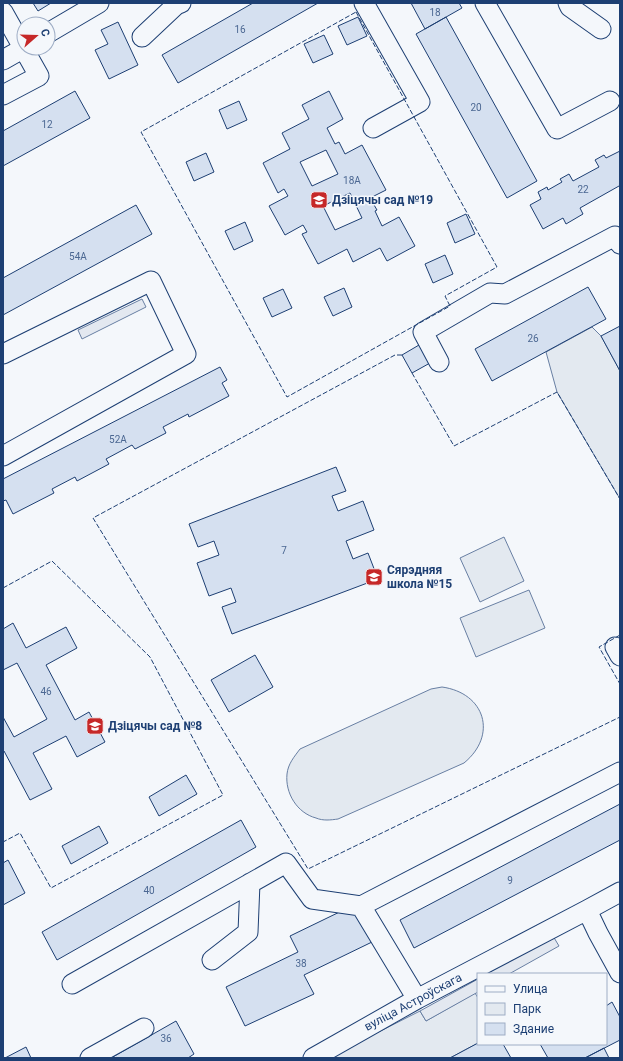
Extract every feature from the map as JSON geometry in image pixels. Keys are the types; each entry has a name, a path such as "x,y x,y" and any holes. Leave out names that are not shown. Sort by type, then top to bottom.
{"street":[{"path":"56,28 99,3"},
{"path":"142,37 176,5 181,3"},
{"path":"364,3 420,102 373,128"},
{"path":"485,3 557,129 610,101"},
{"path":"568,3 570,7 601,28"},
{"path":"3,12 16,34"},
{"path":"3,60 16,53"},
{"path":"3,95 39,76 28,56"},
{"path":"439,362 423,332 490,293 506,294 619,237"},
{"path":"3,354 151,281 186,354 3,456"},
{"path":"72,984 286,863 312,899 360,906 620,772"},
{"path":"212,960 248,932 250,883"},
{"name":"вуліца Астроўскага","path":"313,1058 417,999 620,892"},
{"path":"360,906 417,999"},
{"path":"587,910 598,934 620,972"},
{"path":"90,1058 144,1028"}],"green space":[{"path":"592,327 601,336 620,371 620,499 557,392 546,352"},
{"path":"504,537 524,581 480,602 460,558"},
{"path":"529,590 545,628 476,657 460,618"},
{"path":"442,687 457,691 468,697 477,706 482,717 483,728 481,740 475,752 464,763 338,819 319,819 303,812 298,807 290,795 287,774 290,764 300,749 431,689"},
{"path":"475,993 477,996 477,1044 450,1058 327,1058 420,1011 426,1021"}],"shaded area":[{"path":"142,299 146,307 82,339 78,330"},
{"path":"553,936 559,946 511,973 488,973"},
{"path":"477,980 477,993 426,1021 420,1011"}],"building":[{"path":"33,3 51,3 38,11"},
{"path":"253,3 318,3 178,83 162,55"},
{"path":"411,3 459,3 462,8 425,29"},
{"path":"358,17 367,36 347,45 338,26"},
{"path":"446,17 537,181 507,198 416,34"},
{"path":"118,22 138,65 109,79 95,50 108,44 101,30"},
{"path":"324,35 333,54 313,63 304,44"},
{"path":"75,91 90,118 3,166 3,131"},
{"path":"329,91 343,119 327,128 335,144 339,142 345,154 362,145 386,190 370,198 377,210 375,211 382,226 399,217 415,246 387,261 380,248 353,262 347,249 318,264 302,234 307,232 303,225 285,235 269,206 288,196 284,189 278,193 263,163 290,149 282,133 309,119 302,105","holes":["326,150 338,174 312,186 300,162","350,193 362,218 335,230 323,206"]},
{"path":"239,101 247,120 227,129 219,110"},
{"path":"620,151 620,187 619,186 580,208 583,214 566,224 563,218 543,229 530,205 541,199 538,192 547,187 548,190 562,182 560,179 569,174 573,181 599,167 595,160 604,155 606,158"},
{"path":"206,153 214,172 194,181 186,162"},
{"path":"136,205 152,234 3,315 3,278"},
{"path":"466,214 475,234 455,243 447,223"},
{"path":"245,222 253,241 234,250 225,231"},
{"path":"445,255 453,274 433,283 425,264"},
{"path":"588,287 606,319 492,381 475,349"},
{"path":"344,288 352,307 333,316 324,297"},
{"path":"283,289 292,308 272,317 263,298"},
{"path":"620,326 620,371 601,336"},
{"path":"419,345 430,363 412,373 402,355"},
{"path":"220,367 227,380 222,383 229,396 189,417 188,414 163,427 166,433 135,449 132,445 106,459 109,464 77,481 75,477 52,489 54,493 13,514 6,500 3,501 3,479"},
{"path":"336,467 346,491 332,496 338,511 363,501 374,530 346,541 353,559 368,553 378,579 232,634 222,607 236,602 231,588 209,596 197,563 219,555 214,541 198,547 189,524"},
{"path":"13,623 26,648 66,627 77,648 46,665 75,720 89,712 105,742 77,757 66,736 33,753 52,789 30,800 4,751 3,752 3,717 14,737 47,719 17,663 3,670 3,629"},
{"path":"255,655 273,687 229,712 211,680"},
{"path":"186,775 197,794 159,816 149,797"},
{"path":"620,804 620,840 414,948 400,920"},
{"path":"241,820 256,847 57,960 42,932"},
{"path":"99,826 108,843 71,864 62,846"},
{"path":"8,860 25,893 3,905 3,863"},
{"path":"354,905 372,942 304,975 314,994 245,1026 226,987 298,952 290,936"},
{"path":"612,1002 620,1017 620,1040 585,1058 548,1058 541,1045 607,1045 607,1005"},
{"path":"176,1021 194,1054 188,1058 111,1058"},
{"path":"477,1044 477,1045 504,1045 511,1058 450,1058"},
{"path":"26,1047 31,1058 5,1058"},
{"path":"604,1048 609,1058 585,1058"}],"fence":[{"path":"356,12 497,267 445,296 450,306 287,397 141,132 356,12"},
{"path":"402,355 395,355 93,518 308,869 620,717"},
{"path":"412,373 454,446 557,392 620,499"},
{"path":"3,588 52,561 150,657 223,795 51,888 20,833 3,842"},
{"path":"620,635 599,647 620,684"}],"place":[{"name":"Дзіцячы сад №19","path":"319,200"},
{"name":"Сярэдняя школа №15","path":"374,577"},
{"name":"Дзіцячы сад №8","path":"95,726"}]}
